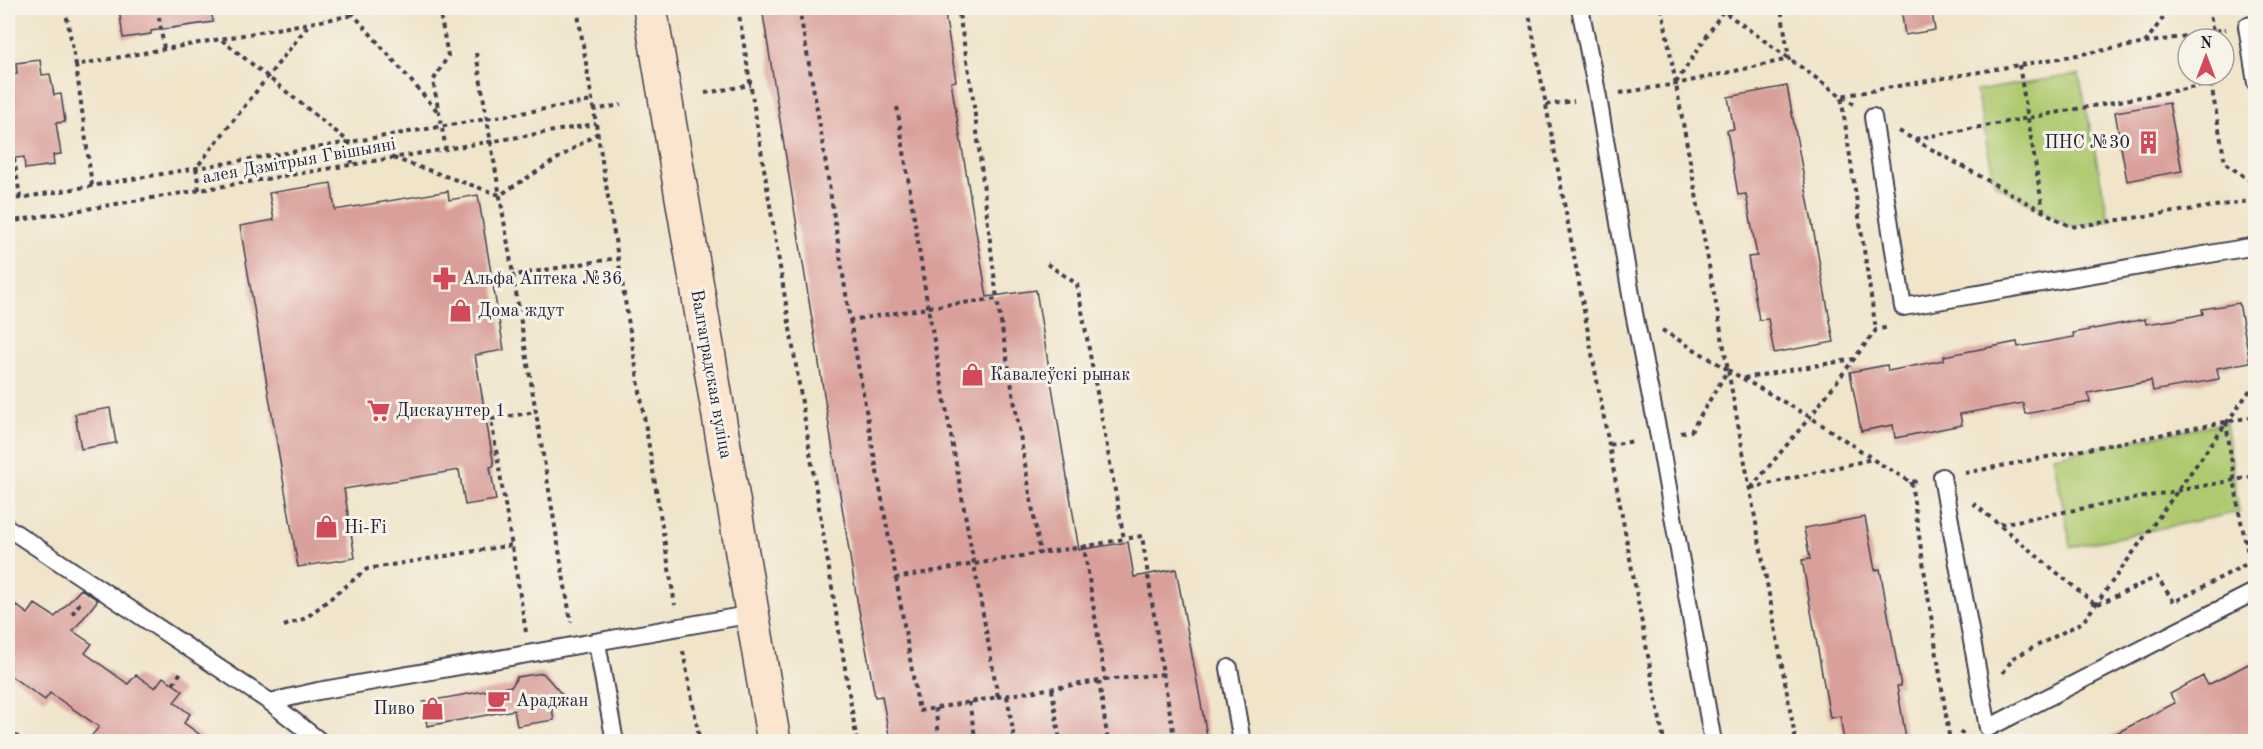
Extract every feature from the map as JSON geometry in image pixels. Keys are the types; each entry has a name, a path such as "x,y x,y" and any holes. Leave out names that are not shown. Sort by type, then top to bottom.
{"main road":[{"name":"Валгаградская вуліца","path":"651,8 774,741"}],"lane":[{"path":"1580,8 1598,96 1634,313 1659,437 1713,741"},
{"path":"2251,25 2256,83"},
{"path":"1873,117 1903,307 2256,246"},
{"path":"1942,477 1988,728 2256,591"},
{"path":"8,528 270,702 321,741"},
{"path":"270,702 318,691 753,614"},
{"path":"597,643 615,741"},
{"path":"1229,668 1242,741"}],"path":[{"path":"65,8 92,186"},
{"path":"343,8 354,15 440,113"},
{"path":"439,8 448,56 433,81 446,148"},
{"path":"577,8 679,628 700,741"},
{"path":"738,8 857,741"},
{"path":"798,8 819,120 850,320 920,711 1105,680 1162,673"},
{"path":"957,8 972,90 997,299 1039,554"},
{"path":"1528,8 1664,741"},
{"path":"1662,8 1796,741"},
{"path":"1676,84 1722,8 1873,117 2071,227 2256,200"},
{"path":"1780,8 1789,58"},
{"path":"2145,44 2170,8"},
{"path":"2209,8 2212,27"},
{"path":"75,65 354,15"},
{"path":"159,17 164,49"},
{"path":"199,190 196,168 310,23"},
{"path":"2236,28 2251,25"},
{"path":"222,39 349,142 352,165"},
{"path":"1841,96 2176,40"},
{"path":"476,53 575,647"},
{"path":"1546,105 1676,84 1789,58"},
{"path":"2019,65 2043,211"},
{"path":"705,93 752,85"},
{"path":"1914,139 2195,87"},
{"path":"2212,87 2225,163 2256,185"},
{"path":"1841,96 1876,330"},
{"name":"алея Дзмітрыя Гвішыяні","path":"8,200 592,101"},
{"path":"593,110 621,105"},
{"path":"897,106 928,307 997,697"},
{"name":"алея Дзмітрыя Гвішыяні","path":"8,222 596,124"},
{"path":"500,195 598,134"},
{"path":"392,157 500,195"},
{"path":"14,158 20,198"},
{"path":"492,279 617,258"},
{"path":"1047,264 1077,284 1124,539 1120,540"},
{"path":"850,320 928,307 997,299"},
{"path":"1634,313 1810,417 1911,482 2256,416"},
{"path":"1751,488 1810,417 1876,330 1899,326"},
{"path":"1743,379 1854,359"},
{"path":"1609,445 1691,431 1728,370"},
{"path":"1955,741 1983,705 2013,658 2083,622 2256,382"},
{"path":"530,655 491,419 536,412"},
{"path":"2226,422 2250,562"},
{"path":"1751,488 1872,459"},
{"path":"1999,524 2256,476"},
{"path":"1942,477 2096,605"},
{"path":"1911,482 1950,741"},
{"path":"896,578 1142,536 1162,673 1175,741"},
{"path":"284,626 306,618 367,569 512,545"},
{"path":"1082,547 1084,547 1105,680"},
{"path":"2096,605 2157,577 2174,602 2256,559"},
{"path":"72,614 83,599"},
{"path":"173,684 183,669"},
{"path":"1099,681 1108,741"},
{"path":"1052,689 1060,741"},
{"path":"1007,696 1015,741"},
{"path":"969,702 976,741"},
{"path":"935,708 940,741"},
{"path":"8,730 24,741"}],"green space":[{"path":"2079,74 2109,221 2071,227 1995,184 1976,91"},
{"path":"2226,422 2239,512 2071,547 2053,456"}],"building":[{"path":"119,8 211,8 213,22 151,31 151,34 123,38"},
{"name":"Кавалеўскі рынак","path":"762,8 944,8 956,81 951,82 987,297 1036,290 1079,550 1128,542 1134,577 1176,569 1208,741 890,741 882,696 875,697 856,594"},
{"path":"1901,8 1931,8 1935,30 1905,35"},
{"path":"40,60 42,75 50,74 54,95 61,94 65,122 56,123 61,154 53,155 54,165 25,169 24,157 8,159 8,75 17,74 16,63"},
{"path":"1787,86 1834,342 1774,353 1768,319 1759,320 1748,257 1757,256 1746,194 1738,195 1727,130 1734,129 1728,97"},
{"name":"ПНС №30","path":"2169,103 2182,171 2127,181 2115,112"},
{"name":"Дискаунтер 1","path":"331,183 335,210 448,191 449,200 478,195 504,350 475,355 494,466 490,467 496,500 465,505 459,470 344,489 355,558 298,567 240,226 274,220 269,193"},
{"path":"2239,303 2250,362 2217,368 2219,379 2153,391 2151,381 2088,393 2090,402 2025,414 2023,403 1960,414 1962,425 1895,438 1893,425 1861,431 1850,372 1887,365 1888,371 1944,360 1944,356 2017,342 2018,347 2074,337 2073,333 2145,319 2146,324 2173,320 2203,314 2202,309"},
{"path":"110,408 116,443 81,449 75,414"},
{"path":"1865,517 1875,570 1880,569 1901,686 1897,686 1906,738 1887,741 1844,741 1840,716 1830,718 1802,560 1810,559 1804,528"},
{"path":"81,589 98,600 73,631 92,644 85,653 128,684 136,675 155,688 163,677 183,691 174,702 190,714 184,723 209,741 87,741 99,727 50,693 45,700 8,674 8,599 28,614 35,604 55,617"},
{"path":"2256,660 2256,734 2242,741 2101,741 2175,703 2170,694 2203,676 2208,685"},
{"path":"543,673 567,700 551,703 554,720 517,726 514,710 427,726 423,702 512,686 517,677"}],"place":[{"name":"ПНС №30","path":"2148,142"},
{"name":"Альфа Аптека №36","path":"444,278"},
{"name":"Дома ждут","path":"460,310"},
{"name":"Кавалеўскі рынак","path":"972,374"},
{"name":"Дискаунтер 1","path":"378,410"},
{"name":"Hi-Fi","path":"326,527"},
{"name":"Араджан","path":"498,700"},
{"name":"Пиво","path":"433,708"}]}
